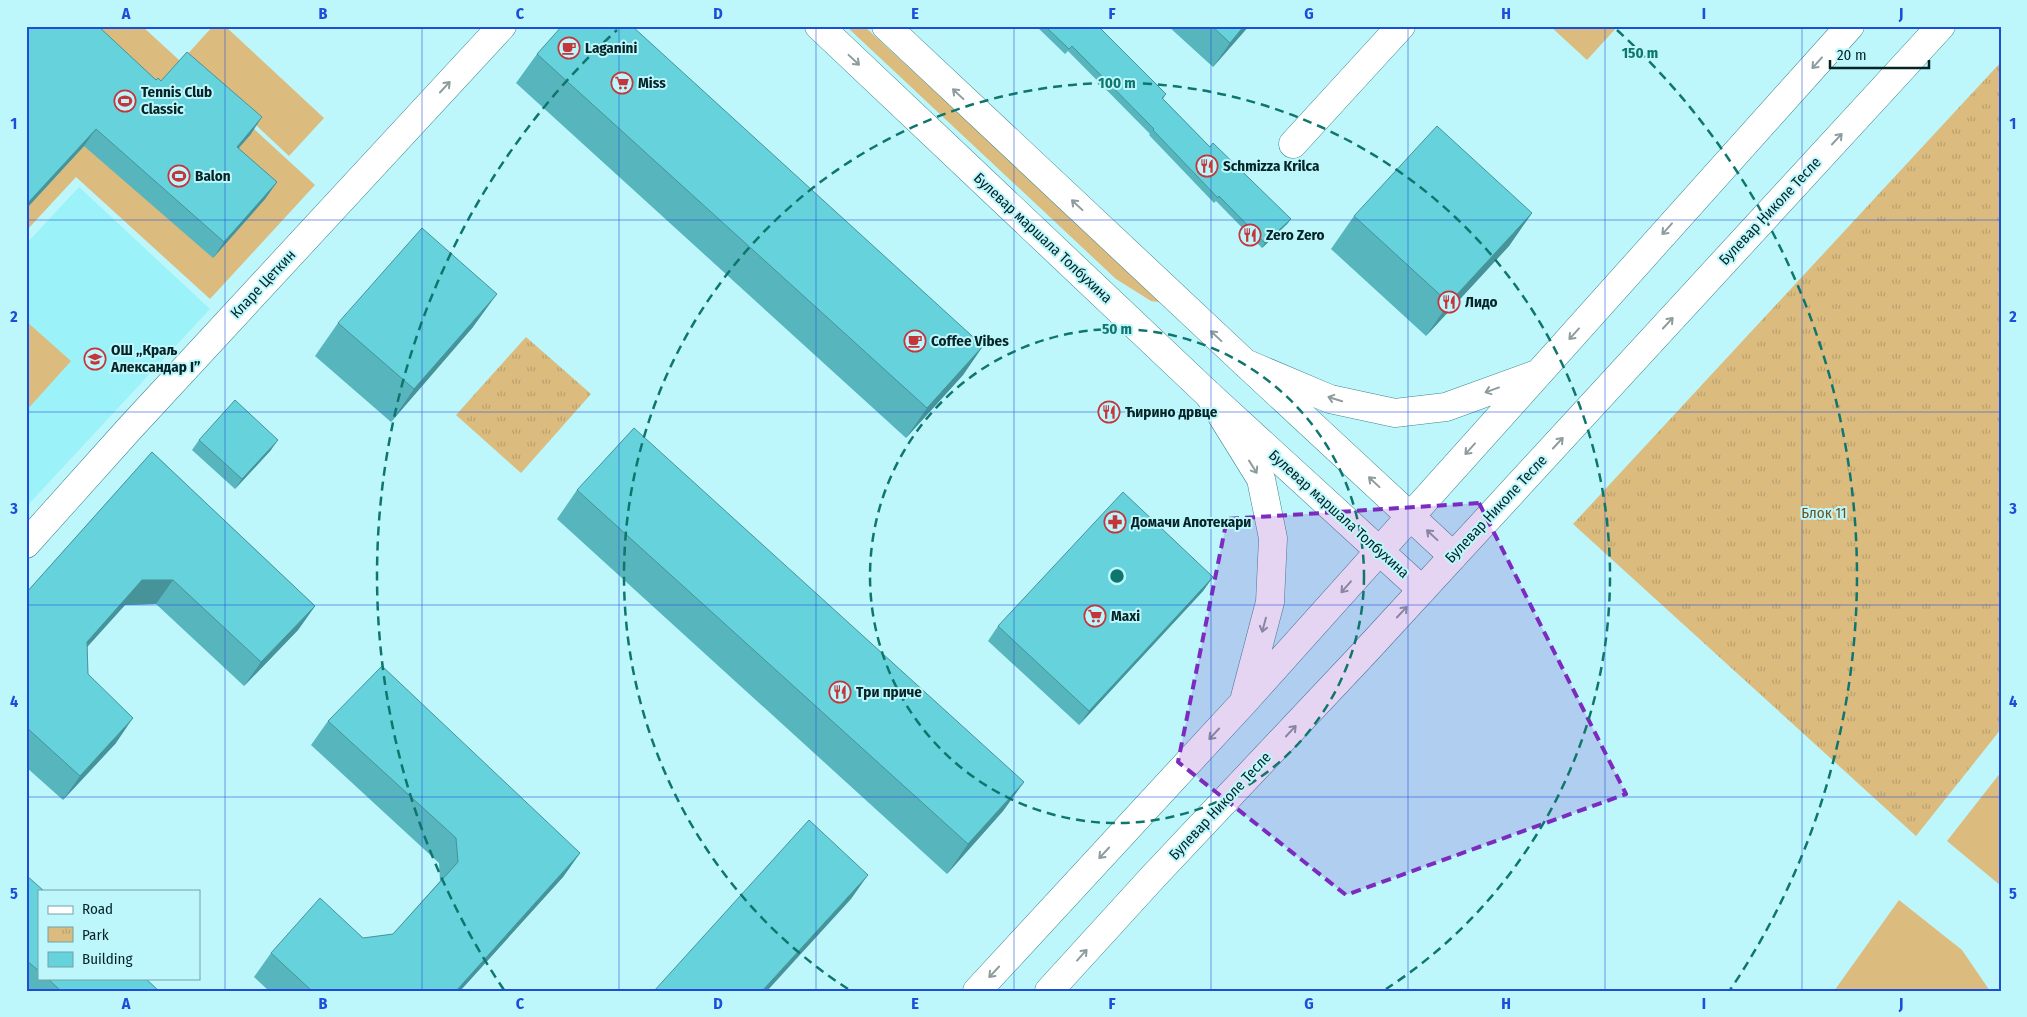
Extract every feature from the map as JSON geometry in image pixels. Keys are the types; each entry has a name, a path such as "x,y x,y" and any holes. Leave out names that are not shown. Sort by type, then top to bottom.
{"main road":[{"name":"Кларе Цеткин","path":"26,544 136,421 502,26"},
{"name":"Булевар маршала Толбухина","path":"819,26 1209,395 1422,590"},
{"path":"886,26 1453,556"},
{"path":"1294,144 1401,26"},
{"path":"977,991 1244,702 1378,550 1850,26"},
{"name":"Булевар Николе Тесле","path":"1049,991 1152,877 1422,590 1941,26"},
{"path":"1245,363 1330,399 1395,413 1446,407 1538,374"},
{"path":"1209,395 1261,479 1272,538 1270,602 1244,702"}],"highlighted area":[{"path":"1479,503 1626,794 1346,895 1178,762 1227,519"}],"shaded area":[{"name":"ОШ „Краљ Александар I”","path":"79,187 210,309 26,507 26,244"}],"green space":[{"name":"Tennis Club Classic","path":"26,26 142,26 315,185 210,299 76,177 26,231"},
{"path":"213,26 225,26 324,118 289,156 184,58"},
{"path":"846,26 864,26 1165,303 1151,301 1116,279"},
{"path":"1550,26 1618,26 1587,60"},
{"name":"Блок 11","path":"2001,62 2001,729 1916,836 1573,524"},
{"path":"26,321 71,361 26,411"},
{"path":"526,337 591,394 521,473 456,415"},
{"path":"2001,772 2001,886 1947,841"},
{"path":"1899,900 1962,950 1990,991 1834,991"}],"building":[{"name":"Tennis Club Classic","path":"26,26 98,26 156,80 158,78 161,81 187,52 262,117 237,147 277,182 224,242 96,129 26,205"},
{"path":"562,26 632,26 983,346 927,408 537,54"},
{"path":"1045,26 1098,26 1166,94 1162,98 1210,147 1213,143 1291,219 1265,243 1219,196 1218,198 1154,129 1072,46 1069,49"},
{"path":"1212,26 1244,26 1230,43"},
{"path":"1437,126 1532,213 1449,303 1354,216"},
{"path":"422,228 497,294 414,389 338,323"},
{"path":"235,400 278,440 242,479 199,440"},
{"path":"634,428 1024,782 968,844 577,490"},
{"path":"152,452 315,606 261,662 173,580 142,580 87,642 88,674 133,718 80,776 26,727 26,593"},
{"name":"Maxi","path":"1123,492 1213,577 1089,711 998,626"},
{"path":"382,666 580,853 456,991 312,991 271,953 320,898 363,938 393,934 458,862 456,838 328,721"},
{"path":"809,820 868,875 762,991 654,991"},
{"path":"26,875 43,890 38,890 38,970 26,960"},
{"path":"49,980 147,980 159,991 61,991"}],"place":[{"name":"Laganini","path":"569,48"},
{"name":"Miss","path":"622,83"},
{"name":"Tennis Club Classic","path":"125,101"},
{"name":"Schmizza Krilca","path":"1207,166"},
{"name":"Balon","path":"179,176"},
{"name":"Zero Zero","path":"1250,235"},
{"name":"Лидо","path":"1449,302"},
{"name":"Coffee Vibes","path":"915,341"},
{"name":"ОШ „Краљ Александар I”","path":"95,359"},
{"name":"Ћирино дрвце","path":"1109,412"},
{"name":"Домачи Апотекари","path":"1115,522"},
{"name":"Maxi","path":"1095,616"},
{"name":"Три приче","path":"840,692"}]}
